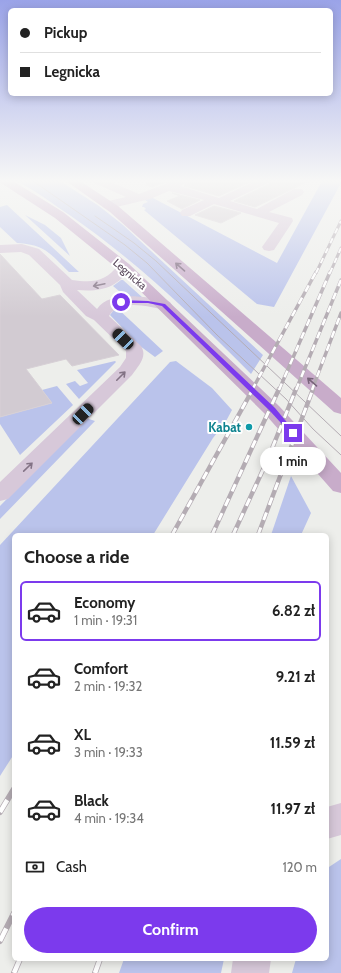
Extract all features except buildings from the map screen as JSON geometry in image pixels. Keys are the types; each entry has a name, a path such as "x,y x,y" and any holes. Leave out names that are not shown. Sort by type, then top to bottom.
{"main road":[{"name":"Legnicka","path":"73,226 124,267 164,305 272,410 341,486"},
{"path":"134,226 341,408"}],"street":[{"path":"269,247 283,226"},
{"path":"0,249 22,248 34,252 67,284 68,289 92,313 100,317 135,350 135,358 126,371 0,494"},
{"path":"67,284 87,286 102,285 114,279 124,267"},
{"path":"100,317 103,310 107,307 121,302 148,302 164,305"},
{"path":"329,822 341,819"},
{"path":"250,973 252,961"}],"shaded area":[{"path":"30,226 79,272 69,272 41,248 17,243 0,227"},
{"path":"38,226 47,226 61,238 70,256"},
{"path":"85,226 125,226 263,355 251,374 165,291"},
{"path":"164,226 207,226 277,263 297,226 318,226 274,307 257,304"},
{"path":"123,280 142,297 126,297 113,286"},
{"path":"116,307 163,351 155,357 140,346 110,315"},
{"path":"176,361 212,388 232,410 154,533 12,533 12,757 0,776 0,545 170,362"},
{"path":"116,362 79,399 66,384 75,381 80,386 88,383 77,370"},
{"path":"57,386 73,405 20,455 0,424 0,417 52,403 42,390"},
{"path":"86,418 95,421 0,519 0,506"},
{"path":"291,476 311,513 302,533 272,533"},
{"path":"341,859 341,973 292,973 295,961 329,961 329,867"},
{"path":"123,961 224,961 221,973 119,973"}],"tram line":[{"path":"98,226 147,263 217,335 286,399 313,429 341,455"},
{"path":"110,226 156,261 341,436"}],"railway":[{"path":"316,273 338,226"},
{"path":"330,273 341,248"},
{"path":"252,390 316,272"},
{"path":"279,390 330,272"},
{"path":"296,390 341,280"},
{"path":"312,390 341,313"},
{"path":"173,533 253,389"},
{"path":"213,533 279,389"},
{"path":"234,533 267,461 296,389"},
{"path":"259,533 313,389"},
{"path":"0,812 12,792"},
{"path":"0,941 12,917"},
{"path":"14,973 19,961"},
{"path":"95,973 99,961"}],"place":[{"name":"Kabat","path":"249,427"}],"route":[{"path":"121,302 135,301 164,305 272,410 293,433"}]}
